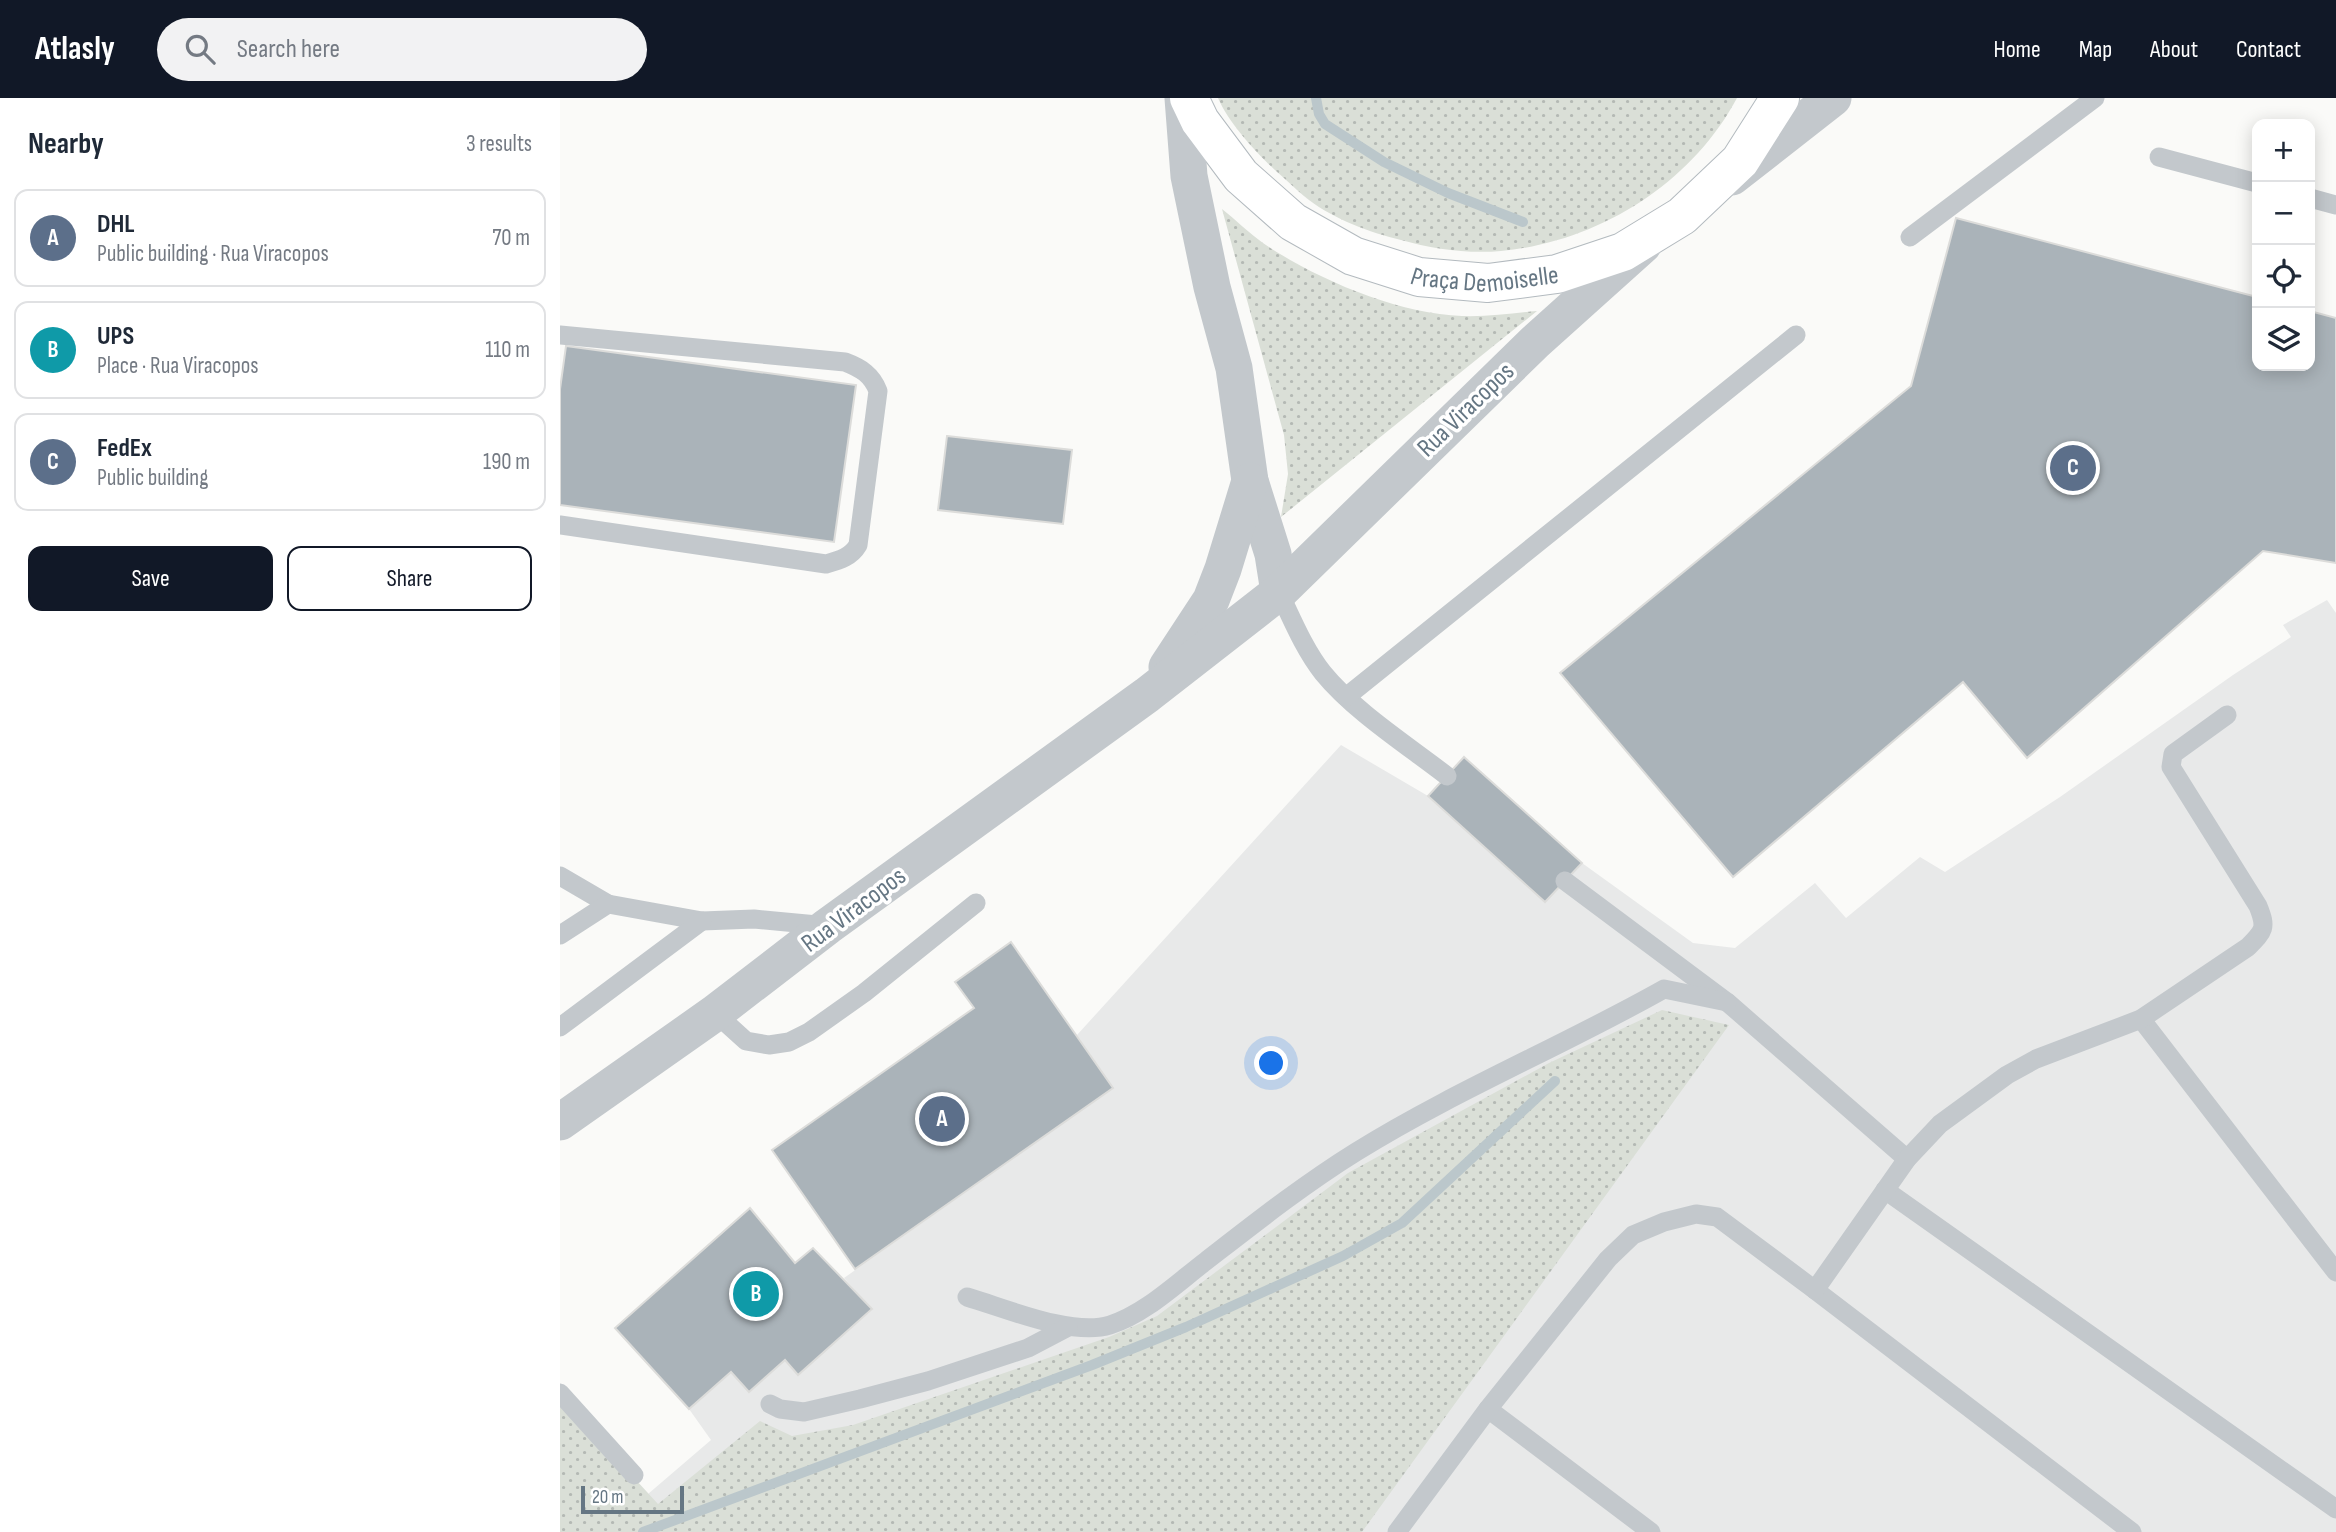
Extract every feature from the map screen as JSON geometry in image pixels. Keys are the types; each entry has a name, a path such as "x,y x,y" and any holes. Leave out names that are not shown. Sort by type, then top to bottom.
{"main road":[{"name":"Praça Demoiselle","path":"1189,98 1200,121 1241,176 1293,222 1353,256 1419,277 1488,283 1557,274 1623,252 1669,224 1740,160 1780,98"}],"street":[{"name":"Rua Viracopos","path":"1183,98 1189,176 1212,287 1234,368 1250,481 1273,554 1279,592"},
{"name":"Rua Viracopos","path":"560,1122 715,1013 828,926 1147,695 1279,592 1535,342 1669,224 1833,98"},
{"name":"Rua Viracopos","path":"1147,695 1211,600 1250,481"}],"lane":[{"path":"1909,237 2095,98"},
{"path":"2159,157 2253,182"},
{"path":"2315,199 2336,205"},
{"path":"560,335 845,362 860,368 874,380 878,391 859,545 853,553 840,560 827,564 560,525"},
{"path":"1346,697 1796,335"},
{"path":"1279,592 1304,644 1322,672 1346,697 1447,776"},
{"path":"1815,1290 1907,1159 1940,1124 2007,1075 2036,1059 2141,1019 2248,947 2262,934 2264,921 2258,906 2171,767 2173,754 2227,715"},
{"path":"560,876 608,904 702,921 754,919 828,926"},
{"path":"1565,881 1727,1002 1907,1159"},
{"path":"715,1013 746,1041 769,1045 789,1042 809,1032 864,993 976,903"},
{"path":"560,935 608,904"},
{"path":"560,1027 702,921"},
{"path":"967,1297 1068,1327 1091,1329 1111,1325 1172,1288 1299,1190 1357,1151 1472,1088 1567,1042 1664,989 1727,1002"},
{"path":"2141,1019 2336,1272"},
{"path":"1885,1190 2336,1509"},
{"path":"1397,1532 1488,1409 1608,1259 1633,1235 1664,1222 1696,1214 1717,1217 2132,1532"},
{"path":"770,1404 780,1409 804,1412 860,1399 928,1381 1028,1348 1068,1327"},
{"path":"560,1392 634,1475"},
{"path":"1488,1409 1651,1532"}],"shaded area":[{"path":"1218,98 1737,98 1718,129 1694,157 1668,182 1638,203 1606,221 1572,235 1537,245 1476,252 1438,248 1389,237 1353,225 1319,207 1300,193 1257,152 1230,120"},
{"path":"1222,209 1258,239 1284,256 1332,281 1385,302 1437,314 1462,316 1537,311 1281,517 1288,474 1284,435"},
{"path":"2327,600 2336,613 2336,1532 560,1532 560,1446 620,1518 711,1440 689,1409 731,1372 749,1392 785,1360 798,1375 872,1310 844,1278 1113,1088 1077,1035 1341,745 1428,796 1464,757 1582,863 1693,943 1735,948 1815,883 1846,918 1920,857 1945,872 2060,797 2291,637 2283,625"},
{"path":"1662,1010 1729,1025 1362,1532 560,1532 560,1397 658,1504 760,1421 792,1436 853,1425 1109,1337 1157,1316 1348,1173 1549,1063"}],"building":[{"path":"1956,218 2252,296 2252,371 2315,371 2315,312 2336,318 2336,563 2263,551 2027,758 1963,682 1733,877 1560,673 1911,386"},
{"path":"566,346 856,385 834,542 560,505 560,389"},
{"path":"947,436 1072,450 1063,524 938,510"},
{"path":"1464,757 1582,863 1545,902 1428,796"},
{"path":"1011,942 1113,1088 855,1269 772,1150 974,1008 955,982"},
{"path":"750,1208 795,1263 813,1248 872,1309 798,1375 785,1360 749,1392 731,1372 689,1409 615,1328"}],"waterway":[{"path":"1316,98 1319,114 1325,124 1384,162 1448,193 1523,222"},
{"path":"643,1532 1092,1365 1186,1327 1343,1256 1402,1223 1555,1081"}],"place":[{"name":"FedEx","path":"2073,468"},
{"name":"DHL","path":"942,1119"},
{"name":"UPS","path":"756,1294"}]}
